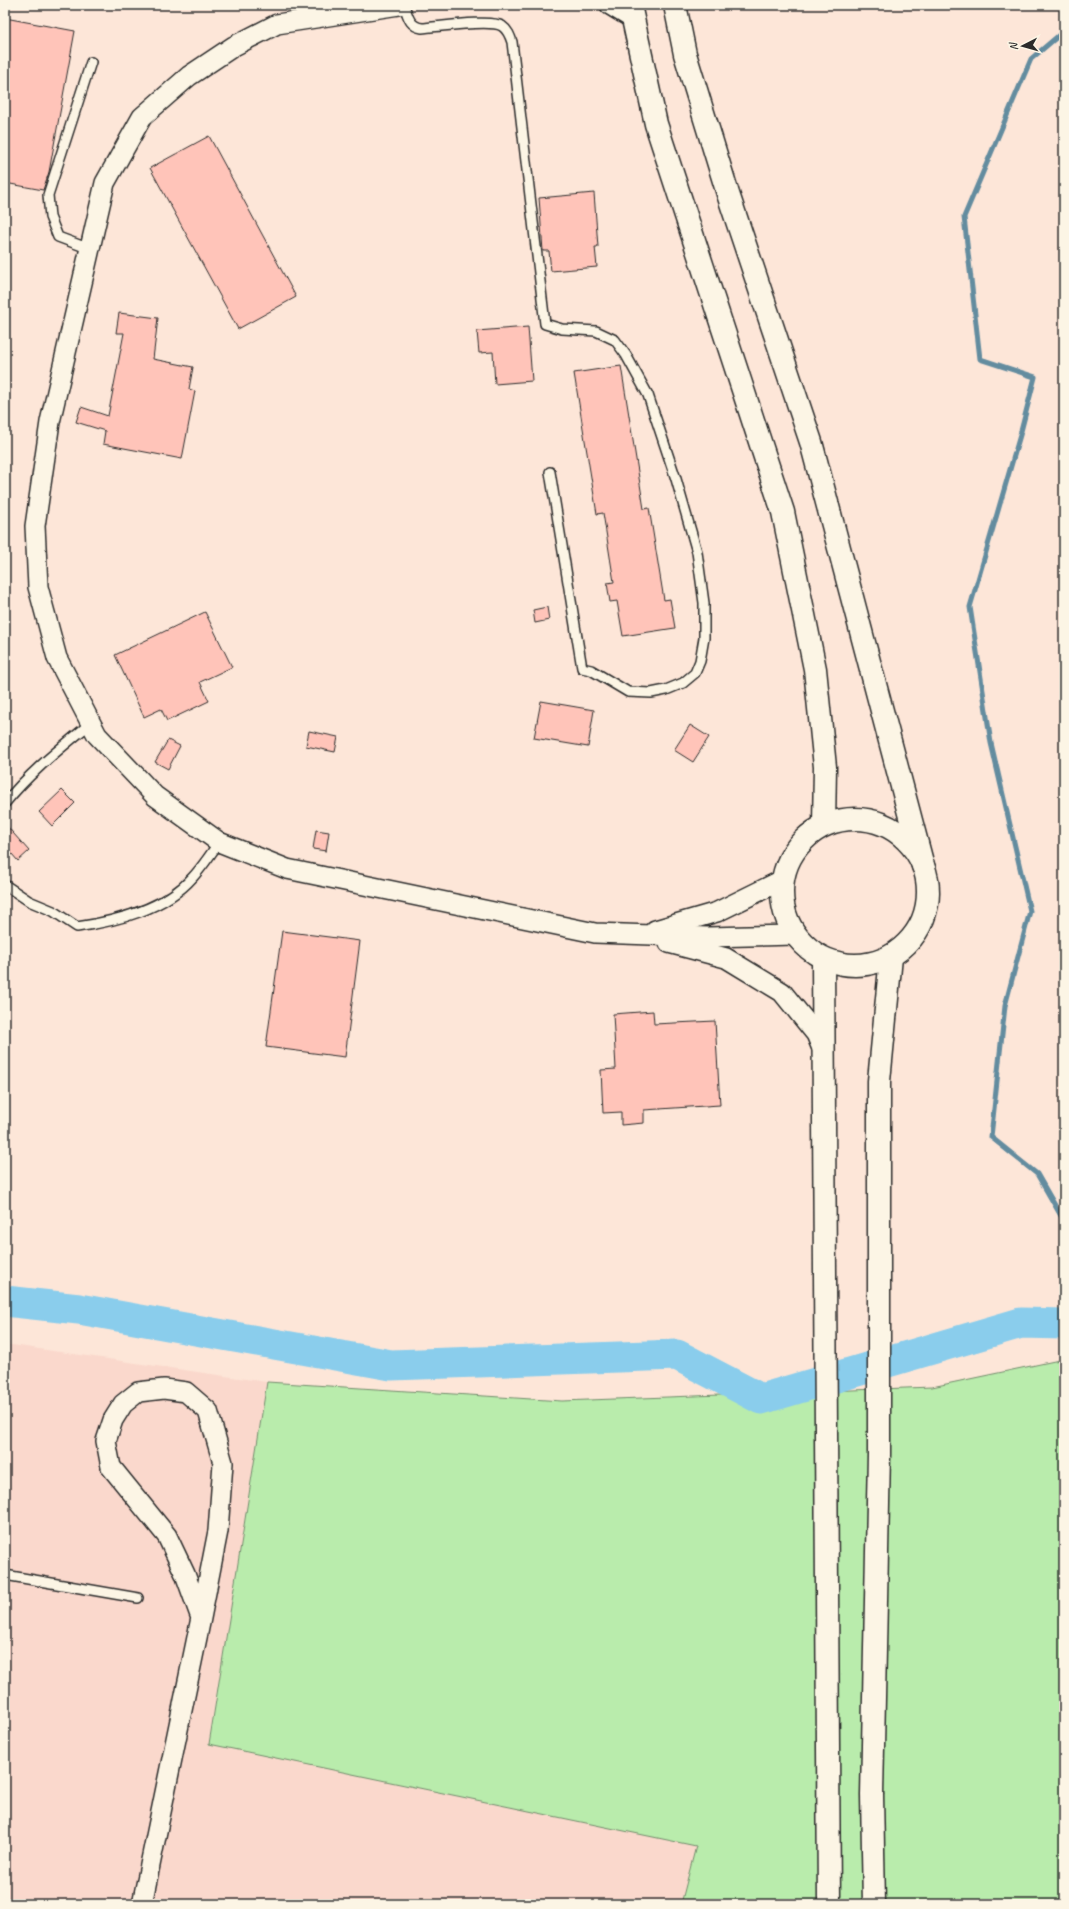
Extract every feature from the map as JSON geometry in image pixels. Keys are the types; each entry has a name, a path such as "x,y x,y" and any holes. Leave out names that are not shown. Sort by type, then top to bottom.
{"street":[{"path":"399,5 277,24 234,46 188,76 142,117 105,183 50,422 35,526 38,587 57,658 97,735 155,796 219,842 287,869 595,933 708,937 796,935"},
{"path":"610,5 631,12 656,124 783,512 815,669 825,767 824,825"},
{"path":"675,5 685,54 728,194 811,442 923,866 928,886 927,907 920,927 908,944 891,957 869,965 846,966 823,959 803,945 789,926 782,904 782,880 790,857 794,851 804,838 824,825 847,818 871,820 893,829 911,845 923,866"},
{"path":"637,935 717,912 782,880"},
{"path":"637,935 726,958 782,992 816,1034 823,1051"},
{"path":"874,1904 872,1795 879,1454 879,1081 891,957"},
{"path":"823,959 829,1904"},
{"path":"142,1904 201,1618 218,1531 223,1463 208,1411 186,1392 164,1389 138,1392 123,1404 113,1420 106,1441 111,1467 167,1536 185,1574 201,1618"}],"lane":[{"path":"404,5 411,23 416,27 422,28 491,22 504,27 512,42 545,324 562,329 596,331 615,340 626,355 648,395 676,479 696,552 704,603 704,638 700,661 695,673 683,683 666,690 651,693 628,692 591,670 582,668 550,472"},
{"path":"90,249 58,237 50,218 48,195 91,62"},
{"path":"5,803 16,789 52,755 91,723"},
{"path":"5,885 30,901 53,911 77,927 98,924 155,906 177,892 193,877 219,842"},
{"path":"5,1575 138,1598"}],"shaded area":[{"path":"5,1344 267,1382 209,1744 697,1846 681,1904 5,1904"}],"green space":[{"path":"1064,1359 1064,1904 681,1904 696,1846 209,1744 267,1382 562,1401 932,1387"}],"building":[{"path":"5,18 75,31 49,172 43,190 5,183"},
{"path":"209,136 296,297 238,329 150,168"},
{"path":"594,193 598,247 595,247 597,267 551,271 549,251 543,251 539,198"},
{"path":"119,313 158,318 153,359 193,367 189,389 195,391 182,459 103,444 105,431 76,422 81,407 108,416 124,333 116,333"},
{"path":"528,327 532,381 495,384 493,352 479,353 477,331"},
{"path":"621,366 644,509 649,508 664,600 670,599 675,628 623,636 617,601 610,602 607,583 614,582 603,513 597,514 574,373"},
{"path":"547,607 549,620 535,623 533,610"},
{"path":"205,612 232,667 200,682 209,701 167,721 161,709 144,717 115,655"},
{"path":"541,701 594,710 588,747 534,738"},
{"path":"690,725 709,737 693,762 674,750"},
{"path":"309,731 338,737 335,752 306,746"},
{"path":"168,740 180,746 168,769 155,762"},
{"path":"62,790 75,803 52,826 39,812"},
{"path":"5,824 29,851 18,861 5,846"},
{"path":"316,830 329,832 326,851 313,849"},
{"path":"282,931 360,941 345,1057 266,1047"},
{"path":"653,1011 654,1024 715,1021 720,1105 644,1110 644,1123 621,1125 621,1112 603,1113 601,1070 616,1069 613,1014"}],"waterway":[{"path":"1064,31 1031,59 964,217 980,359 1035,377 1020,435 970,607 991,743 1030,911 1005,1006 991,1137 1037,1174 1064,1221"},
{"path":"5,1301 79,1309 391,1365 677,1355 761,1399 1021,1323 1064,1324"}]}
